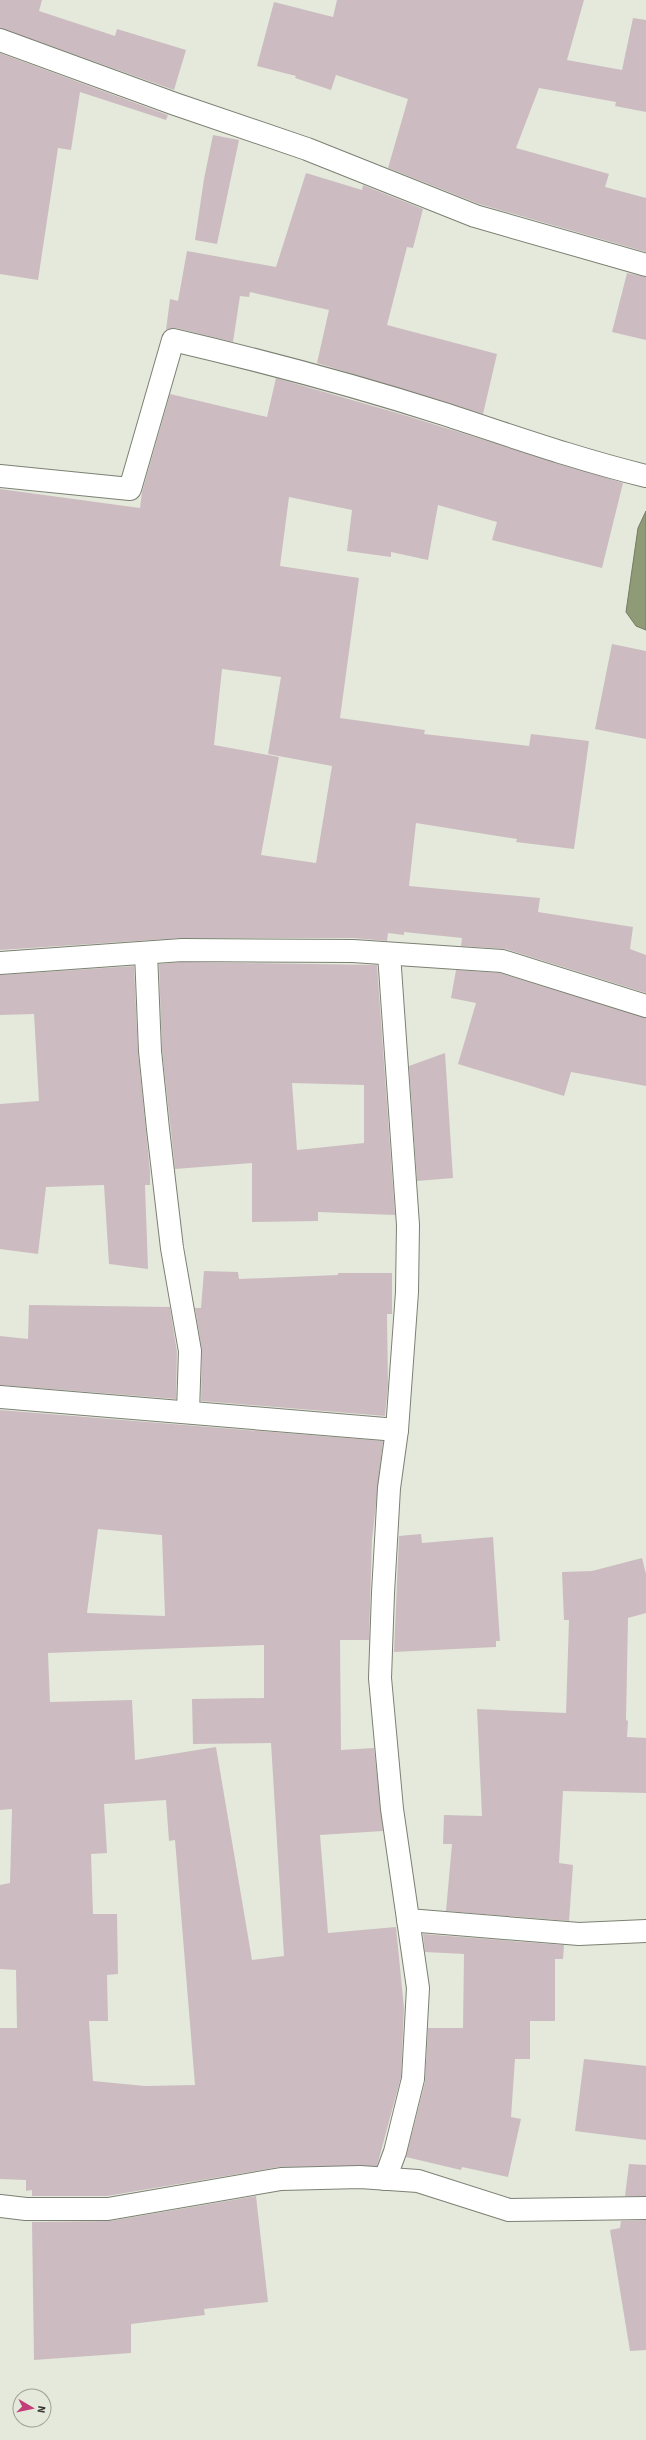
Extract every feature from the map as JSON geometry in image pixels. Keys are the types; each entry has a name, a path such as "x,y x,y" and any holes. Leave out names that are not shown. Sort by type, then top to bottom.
{"street":[{"path":"0,40 175,104 307,149 475,216 646,265"},
{"path":"0,476 130,489 173,340 255,359 440,413 590,462 646,476"},
{"path":"0,963 189,950 390,954 502,961 646,1006"},
{"path":"146,953 150,1050 158,1129 172,1248 190,1351 188,1412"},
{"path":"385,2180 395,2152 413,2079 418,1988 392,1809 380,1678 389,1495 397,1430 408,1292 408,1225 390,954"},
{"path":"0,1397 397,1430"},
{"path":"408,1920 579,1934 646,1931"},
{"path":"0,2206 26,2209 108,2209 281,2179 360,2177 385,2180 418,2181 509,2210 646,2208"}],"shaded area":[{"path":"646,511 646,630 636,626 626,612 638,528"}],"building":[{"path":"0,0 42,0 39,11 115,36 117,29 186,50 174,90 0,28"},
{"path":"337,0 584,0 567,60 622,70 633,18 646,20 646,112 615,106 616,102 539,88 516,148 609,174 605,187 646,198 646,252 479,204 388,168 408,99 336,75 331,90 295,78 296,76 257,66 274,2 333,17"},
{"path":"0,53 168,115 166,120 80,92 71,150 58,148 38,280 0,274"},
{"path":"213,135 239,140 217,244 195,240 204,179"},
{"path":"306,173 362,190 363,185 423,209 413,248 407,247 387,325 497,354 483,414 317,363 329,310 250,292 249,297 240,296 233,342 176,328 166,330 170,299 178,301 187,251 276,267"},
{"path":"627,273 646,277 646,340 612,332"},
{"path":"276,378 404,415 623,483 602,568 492,540 497,522 438,505 428,560 391,552 391,557 347,551 352,510 289,497 280,566 359,578 340,718 425,730 424,734 529,746 531,734 589,741 574,849 516,842 517,839 416,823 409,886 540,898 538,912 633,927 630,949 646,955 646,993 506,949 461,946 462,938 404,932 404,935 388,933 387,941 353,938 182,938 0,950 0,489 140,508 142,492 170,394 267,417","holes":["222,669 281,677 268,754 332,766 316,863 261,855 279,757 214,745"]},
{"path":"612,644 646,651 646,739 595,729"},
{"path":"182,962 377,965 395,1215 318,1212 318,1221 252,1222 252,1163 175,1169 162,1050 159,964","holes":["292,1083 364,1085 364,1143 297,1150"]},
{"path":"134,966 138,1052 150,1171 150,1185 145,1185 148,1269 109,1264 104,1185 46,1187 38,1254 0,1249 0,1104 39,1101 34,1014 0,1015 0,975"},
{"path":"456,970 500,973 646,1018 646,1086 571,1072 564,1096 458,1064 476,1003 451,998"},
{"path":"445,1053 453,1178 417,1181 409,1066"},
{"path":"204,1271 238,1272 239,1279 338,1275 338,1273 392,1273 392,1314 387,1314 388,1385 385,1416 201,1401 202,1351 195,1308 201,1308"},
{"path":"29,1305 170,1307 177,1352 176,1399 0,1385 0,1336 28,1339"},
{"path":"0,1410 383,1441 372,1540 369,1640 340,1640 341,1750 374,1748 383,1831 320,1835 328,1933 396,1927 404,2008 401,2077 377,2166 279,2167 107,2196 32,2196 32,2190 26,2191 26,2180 0,2179 0,2028 17,2028 16,1970 0,1969 0,1885 10,1883 12,1809 0,1810","holes":["98,1529 162,1535 165,1616 87,1613","264,1645 264,1698 192,1699 193,1744 271,1743 284,1956 252,1960 216,1747 135,1760 132,1700 50,1702 48,1653","166,1800 169,1841 175,1840 195,2085 145,2086 93,2081 89,2021 108,2021 107,1975 118,1974 117,1914 93,1914 91,1854 107,1853 104,1804"]},
{"path":"421,1534 422,1543 493,1537 500,1641 496,1641 496,1647 394,1652 399,1536"},
{"path":"642,1558 646,1574 646,1613 628,1618 626,1720 628,1721 627,1737 646,1738 646,1793 563,1791 559,1863 573,1865 569,1921 446,1911 452,1844 443,1844 444,1815 482,1816 477,1709 566,1713 569,1620 564,1620 562,1572 592,1571"},
{"path":"423,1934 564,1945 563,1959 555,1959 555,2021 530,2021 530,2059 515,2059 511,2117 521,2119 508,2177 462,2167 461,2170 406,2157 425,2082 428,2028 463,2028 464,1954 425,1952"},
{"path":"584,2059 646,2066 646,2140 575,2131"},
{"path":"629,2164 646,2165 646,2196 625,2196"},
{"path":"256,2196 268,2302 204,2309 205,2315 131,2324 131,2353 34,2360 32,2222 110,2221"},
{"path":"646,2220 646,2350 630,2351 610,2230 620,2228 621,2221"}]}
